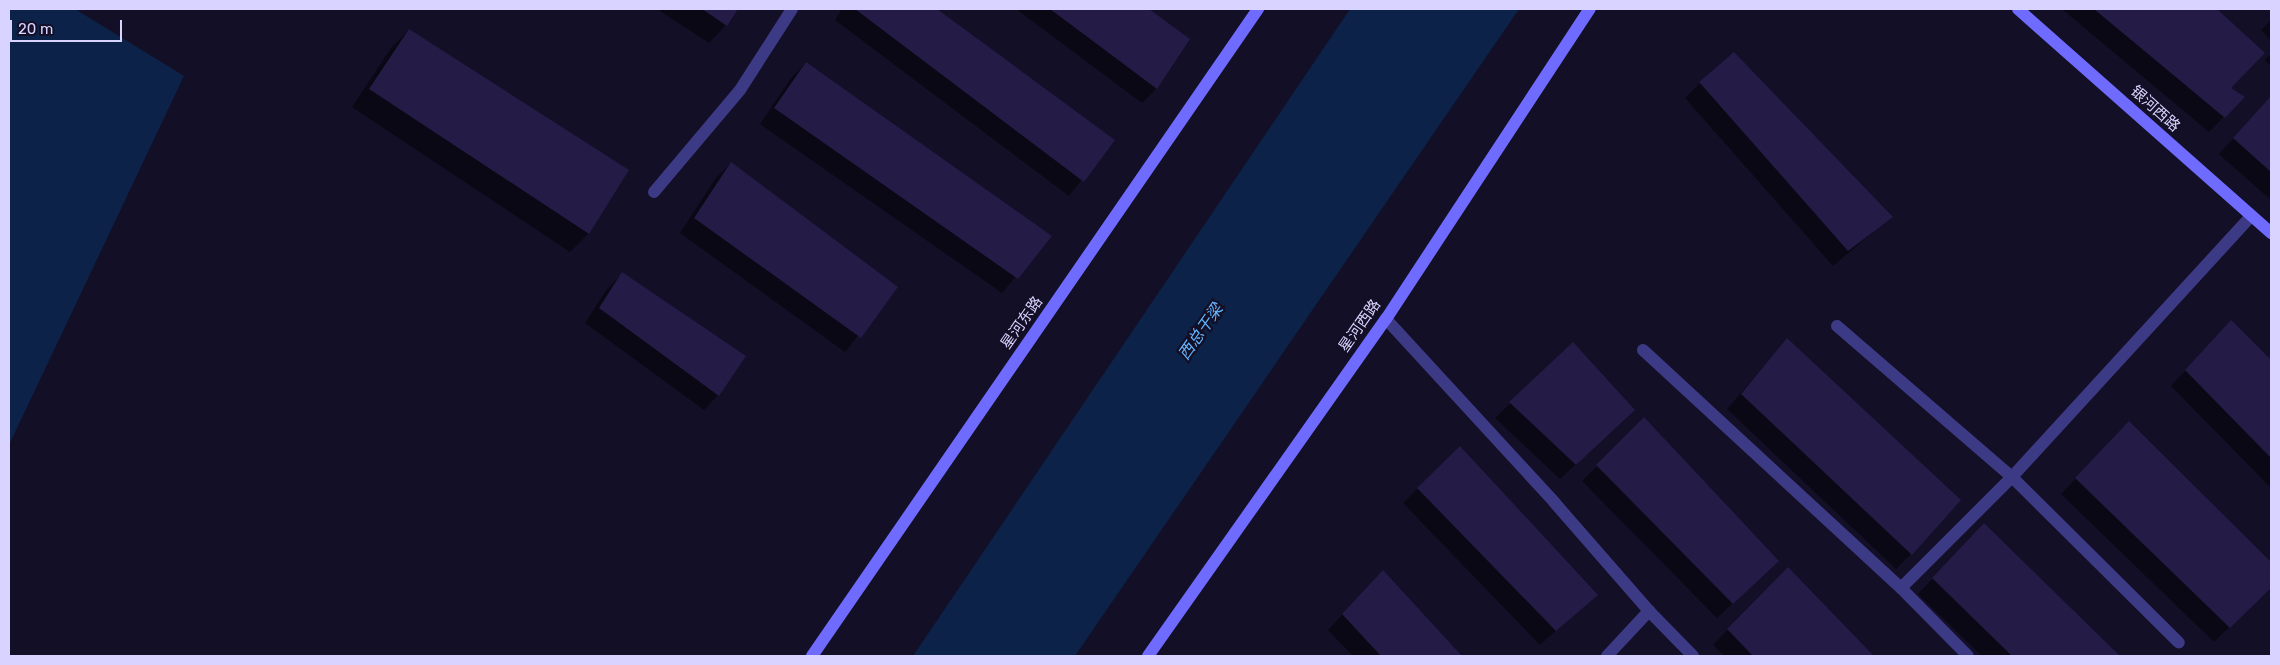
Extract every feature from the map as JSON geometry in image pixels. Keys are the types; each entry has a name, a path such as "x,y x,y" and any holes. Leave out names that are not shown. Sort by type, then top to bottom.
{"street":[{"name":"星河东路","path":"812,656 1258,9"},
{"name":"星河西路","path":"1148,656 1386,320 1590,9"},
{"name":"银河西路","path":"2018,9 2271,233"}],"lane":[{"path":"654,192 740,90 792,9"},
{"path":"1901,588 2012,476 2252,216"},
{"path":"1386,320 1554,502 1649,611 1692,656"},
{"path":"1837,326 2012,476 2179,643"},
{"path":"1643,350 1901,588 1968,656"},
{"path":"1607,656 1649,611"}],"water":[{"path":"9,9 75,9 184,76 9,445"},
{"name":"西总干梁","path":"1350,9 1519,9 1075,656 913,656"}],"building":[{"path":"702,9 738,9 727,26"},
{"path":"855,9 937,9 1115,140 1084,182"},
{"path":"1050,9 1149,9 1190,39 1157,89"},
{"path":"2094,9 2217,9 2265,53 2231,88 2245,97 2225,118"},
{"path":"409,29 629,170 589,234 369,89"},
{"path":"1734,52 1893,217 1848,251 1699,82"},
{"path":"806,62 1052,236 1018,279 774,108"},
{"path":"2271,96 2271,172 2233,138"},
{"path":"731,162 898,287 861,338 694,218"},
{"path":"622,272 746,356 719,396 599,308"},
{"path":"2231,320 2271,360 2271,458 2185,370"},
{"path":"1787,338 1961,500 1912,555 1741,394"},
{"path":"1573,342 1635,410 1576,465 1509,402"},
{"path":"1644,417 1779,561 1733,604 1596,465"},
{"path":"2129,421 2271,562 2271,588 2230,628 2075,478"},
{"path":"1460,446 1598,595 1556,631 1417,488"},
{"path":"1984,523 2120,656 2012,656 1932,578"},
{"path":"1788,567 1874,656 1753,656 1727,629"},
{"path":"1383,570 1462,656 1381,656 1342,614"}]}
